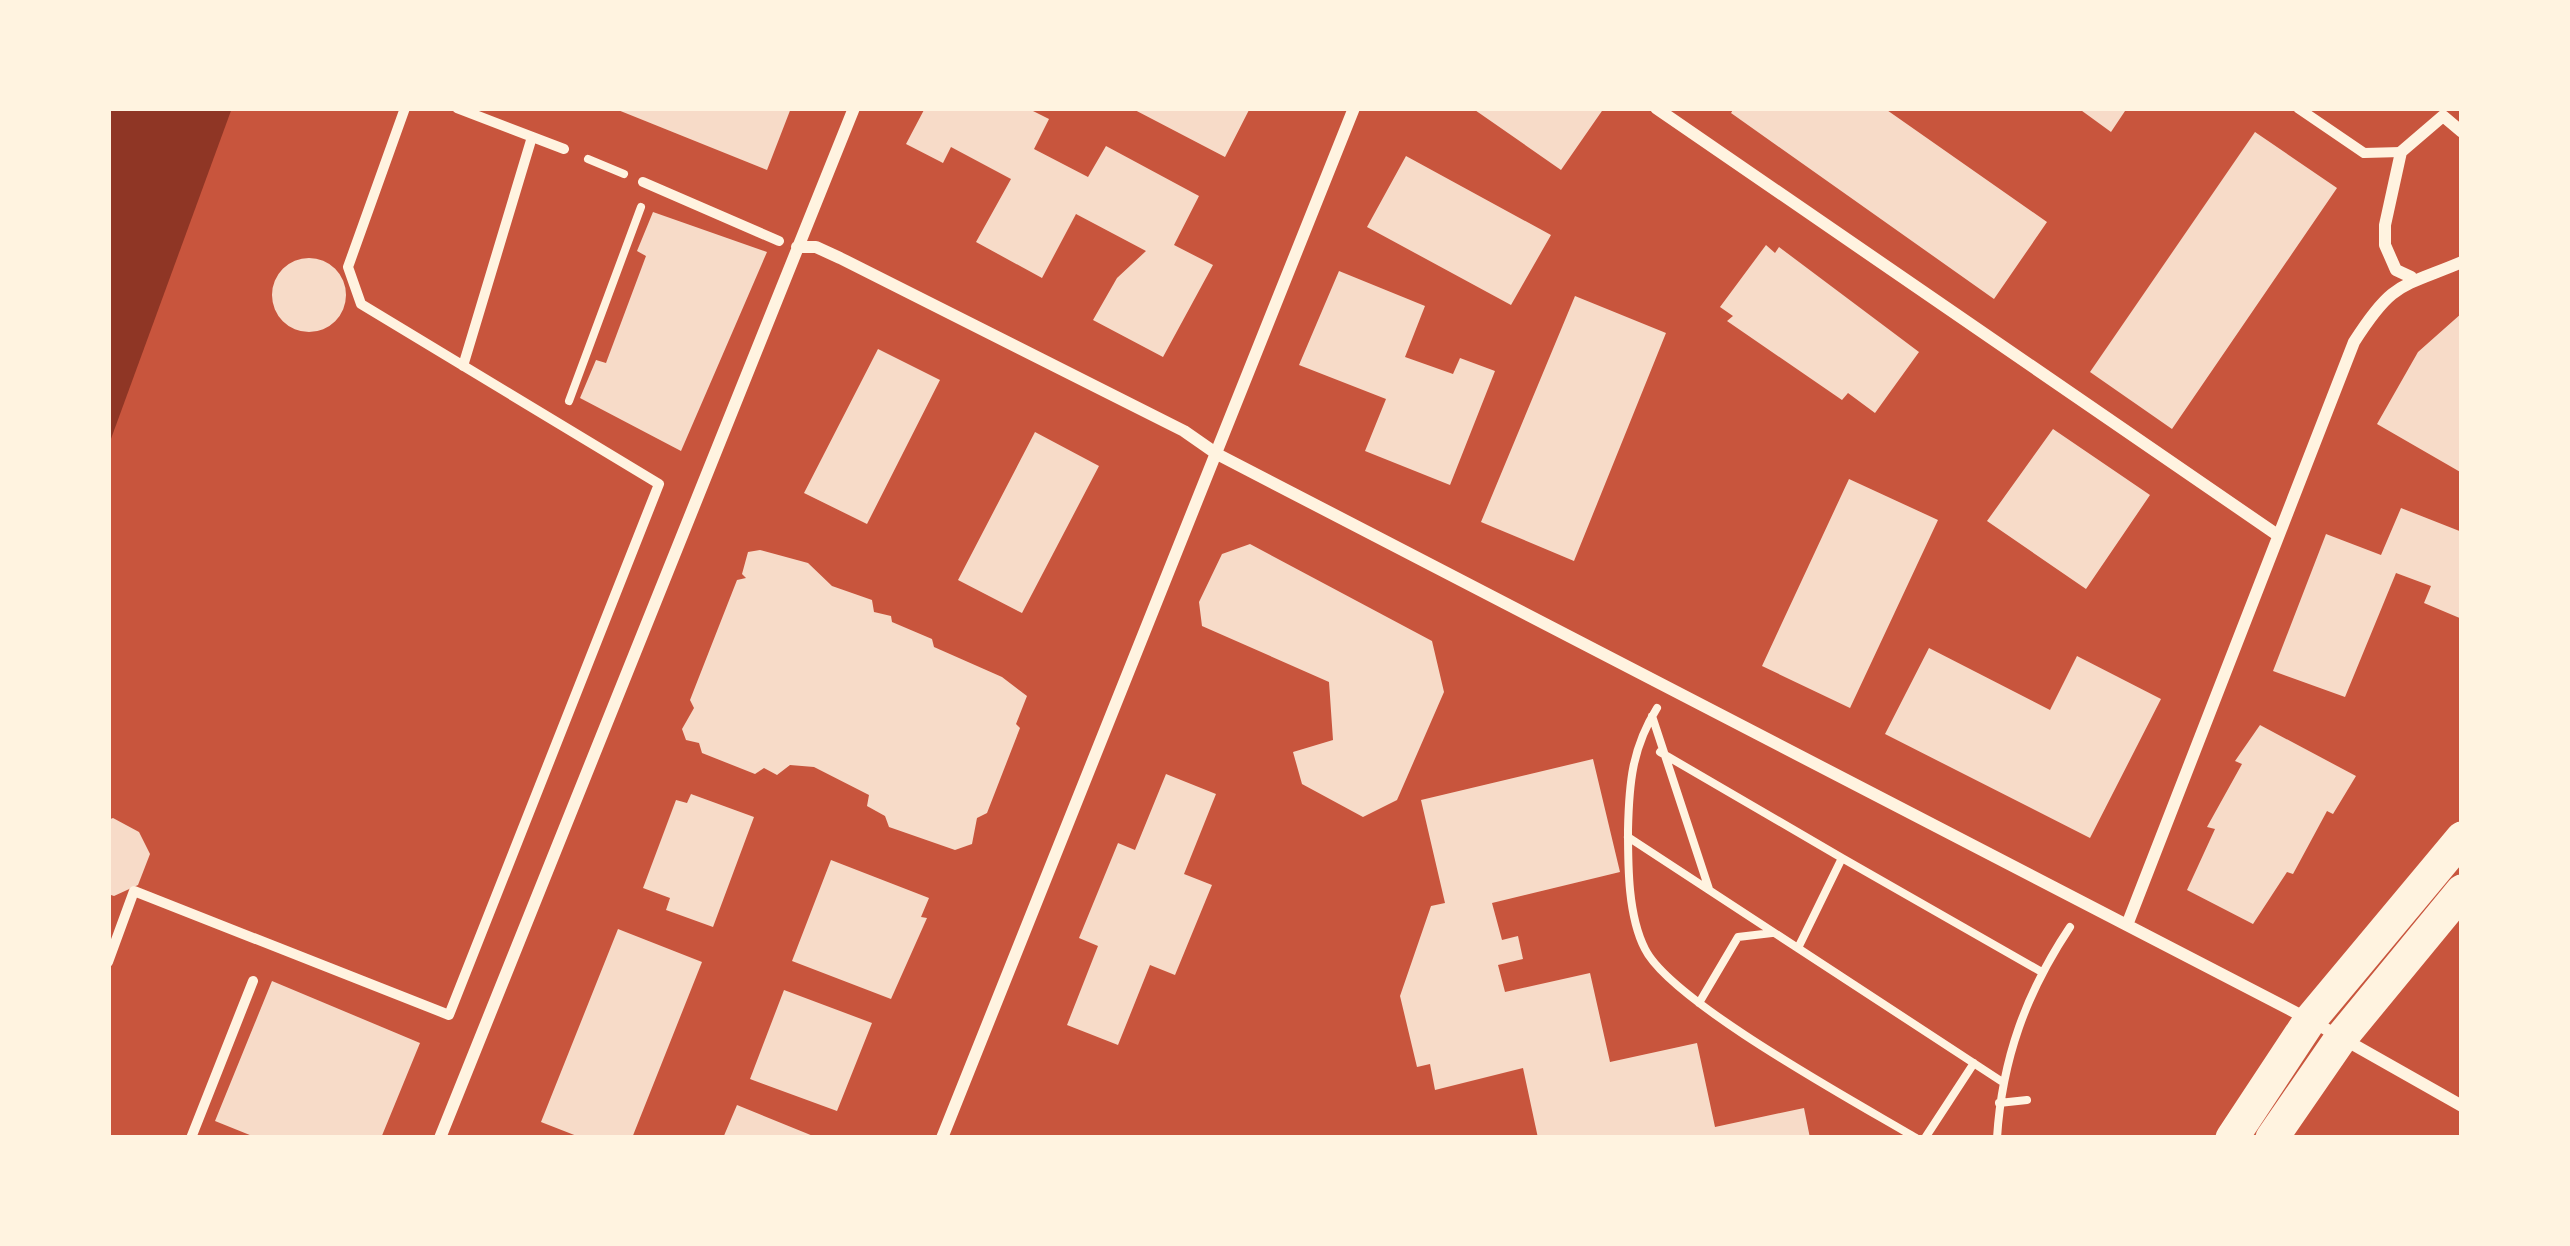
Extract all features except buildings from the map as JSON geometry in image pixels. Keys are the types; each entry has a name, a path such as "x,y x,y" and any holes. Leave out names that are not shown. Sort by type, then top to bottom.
{"highway":[{"path":"2232,1138 2310,1020 2462,838"},
{"path":"2272,1138 2341,1038 2462,891"}],"street":[{"path":"108,962 134,891 448,1015 658,484 361,304 348,267 405,108"},
{"path":"457,108 564,149"},
{"path":"440,1138 854,108"},
{"path":"942,1138 1354,108"},
{"path":"1656,108 2276,534"},
{"path":"2299,108 2364,153 2401,152 2444,116 2462,132"},
{"path":"463,366 532,137"},
{"path":"2401,152 2385,245 2396,270 2411,277"},
{"path":"646,184 779,241"},
{"path":"797,248 816,247 840,258 1184,431 1216,454 2310,1020 2462,1106"},
{"path":"2127,925 2354,342 2371,316 2411,277 2462,262"},
{"path":"191,1138 253,981"}],"path":[{"path":"560,425 646,184 564,149"},
{"path":"1661,701 1636,741 1628,837 1636,923 1646,952 1699,1003 1920,1138 1974,1064"},
{"path":"1652,716 1709,891"},
{"path":"1660,752 2041,971"},
{"path":"1628,837 2001,1081"},
{"path":"1798,948 1842,858"},
{"path":"1997,1138 2001,1081 2041,971 2074,921"},
{"path":"1699,1003 1738,937 1774,933"},
{"path":"2000,1103 2027,1100"}],"shaded area":[{"path":"108,108 232,108 108,447"}]}
